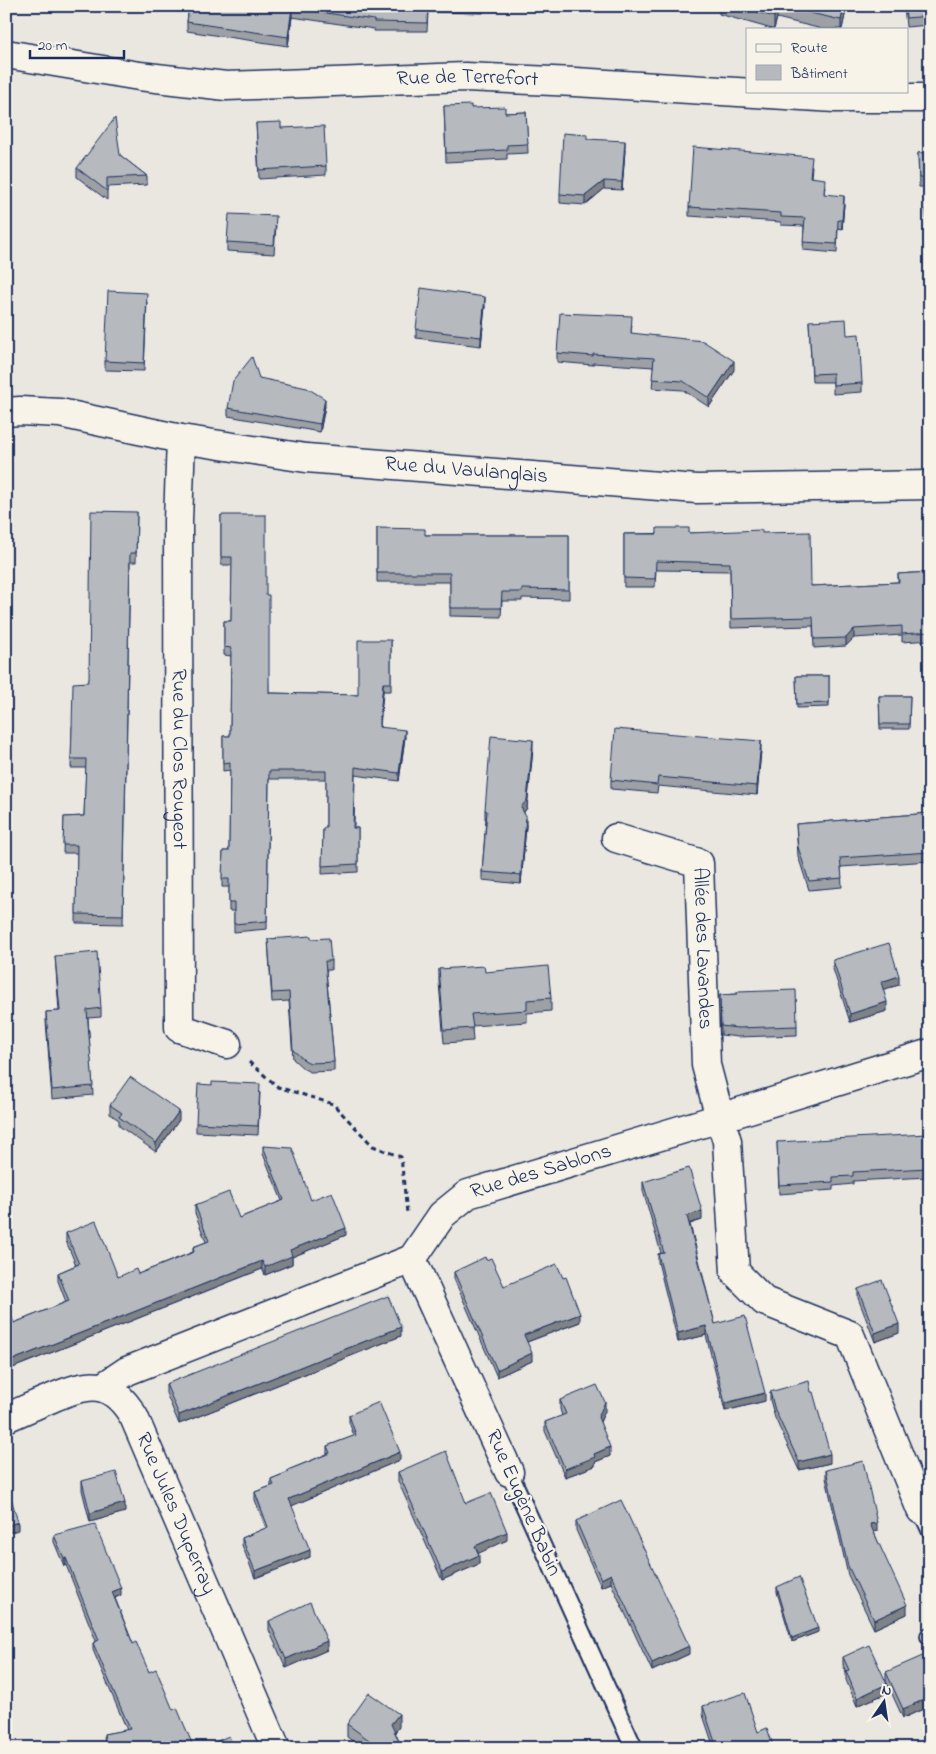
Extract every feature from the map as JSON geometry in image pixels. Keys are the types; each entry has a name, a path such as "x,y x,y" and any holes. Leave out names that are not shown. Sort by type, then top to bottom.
{"street":[{"name":"Rue de Terrefort","path":"6,54 139,76 226,86 465,77 835,98 930,98"},
{"name":"Rue du Vaulanglais","path":"6,412 20,411 60,414 181,439 306,458 698,489 930,485"},
{"name":"Rue du Clos Rougeot","path":"181,439 178,521 178,1028 228,1044"},
{"name":"Allée des Lavandes","path":"616,838 699,863 706,1064 720,1118"},
{"name":"Rue des Sablons","path":"412,1259 442,1215 468,1194 930,1053"},
{"path":"720,1118 727,1141 735,1272 764,1301 850,1335 927,1515"},
{"path":"6,1418 75,1388 90,1385 103,1387 127,1371 412,1259"},
{"name":"Rue Eugène Babin","path":"412,1259 509,1472"},
{"name":"Rue Jules Duperray","path":"103,1387 116,1394 127,1404 134,1417 276,1748"}],"lane":[{"name":"Rue Eugène Babin","path":"509,1472 634,1748"}],"path":[{"path":"228,1044 278,1087 333,1104 373,1146 402,1157 412,1259"}],"building":[{"path":"189,6 428,6 427,23 374,22 374,20 292,8 288,37 187,22"},
{"path":"737,6 777,6 774,17"},
{"path":"780,6 844,6 841,20"},
{"path":"905,6 930,6 930,16 906,18"},
{"path":"471,105 471,108 505,107 505,113 526,112 528,144 507,145 507,150 446,153 444,106"},
{"path":"115,118 120,155 147,176 107,178 107,191 77,168"},
{"path":"281,122 281,128 324,126 326,166 259,170 256,123"},
{"path":"563,133 587,135 587,139 625,141 622,182 604,181 585,196 560,194"},
{"path":"693,147 812,157 810,177 825,179 824,194 844,196 842,220 838,220 837,244 803,242 805,218 781,217 781,213 689,207"},
{"path":"930,152 930,219 927,219 924,178 919,178 918,153"},
{"path":"229,214 276,216 274,245 227,242"},
{"path":"421,288 485,297 481,337 416,329"},
{"path":"108,291 147,293 144,363 105,361"},
{"path":"560,313 632,316 631,333 703,341 734,361 709,398 683,381 652,379 654,358 557,353"},
{"path":"846,319 847,335 859,334 862,383 833,385 833,373 812,374 809,321"},
{"path":"252,357 259,378 307,388 325,399 320,424 228,408 233,381"},
{"path":"91,511 137,512 136,553 130,553 123,915 76,914 77,845 63,845 64,817 84,816 86,759 71,759 73,683 88,682 89,680"},
{"path":"221,515 266,515 266,595 269,595 269,693 358,695 358,640 391,640 391,683 383,683 379,727 405,730 399,773 355,767 353,828 358,828 358,864 322,866 323,828 326,828 326,771 269,771 267,921 234,924 234,903 229,903 229,879 222,879 223,851 229,851 230,762 223,763 223,736 230,736 231,648 224,647 224,621 231,621 232,557 221,557"},
{"path":"377,528 425,529 425,535 569,535 569,590 522,589 522,592 502,592 501,608 450,608 450,573 377,573"},
{"path":"657,528 689,528 689,533 762,530 762,533 810,532 811,586 899,582 898,574 930,572 930,632 902,634 902,626 854,629 846,638 814,639 813,617 731,619 730,563 656,561 655,579 624,578 624,534 657,534"},
{"path":"796,676 829,676 829,703 797,704"},
{"path":"879,696 910,696 909,724 880,724"},
{"path":"615,729 761,741 757,786 658,777 657,785 611,780"},
{"path":"491,736 533,740 527,800 521,807 526,817 521,875 482,872"},
{"path":"930,813 930,852 840,858 842,878 809,881 798,847 796,824"},
{"path":"311,936 311,939 329,938 331,961 325,961 334,1062 310,1063 293,1050 289,992 272,993 268,939"},
{"path":"889,943 899,976 881,982 887,1002 850,1014 833,960"},
{"path":"97,952 101,1008 87,1010 93,1086 52,1090 46,1012 60,1011 55,956"},
{"path":"484,966 485,972 548,966 551,998 527,1000 527,1010 471,1014 473,1028 444,1030 439,969"},
{"path":"796,990 797,1026 738,1028 721,1026 720,995 737,994 737,992"},
{"path":"130,1077 179,1111 156,1143 119,1117 122,1113 110,1105"},
{"path":"212,1082 260,1084 258,1126 196,1123 198,1084 212,1085"},
{"path":"927,1134 928,1168 853,1172 853,1176 833,1177 833,1182 779,1185 777,1142"},
{"path":"263,1146 292,1148 311,1200 332,1192 346,1228 290,1250 292,1256 265,1267 262,1261 10,1361 6,1353 6,1302 14,1323 69,1301 58,1273 79,1264 66,1233 96,1221 118,1277 136,1269 138,1274 194,1252 193,1247 209,1241 195,1205 229,1192 239,1218 284,1200"},
{"path":"689,1168 702,1211 687,1216 715,1324 745,1316 765,1393 725,1403 706,1326 678,1333 658,1254 664,1253 643,1182"},
{"path":"485,1257 486,1260 491,1258 504,1286 557,1264 563,1278 566,1277 580,1314 524,1335 532,1353 497,1370 454,1272"},
{"path":"882,1280 899,1324 875,1333 858,1289"},
{"path":"388,1296 401,1327 179,1415 166,1384"},
{"path":"809,1381 830,1454 799,1462 775,1410 770,1392"},
{"path":"597,1385 605,1402 598,1417 610,1447 594,1454 595,1457 565,1469 545,1422 566,1414 560,1400"},
{"path":"379,1402 400,1452 289,1499 310,1550 255,1571 242,1538 268,1527 255,1492 274,1485 271,1479 289,1472 288,1470 330,1453 327,1446 356,1435 349,1415"},
{"path":"446,1451 466,1503 491,1493 507,1532 475,1546 479,1555 442,1572 398,1472"},
{"path":"863,1461 877,1523 870,1524 907,1605 874,1620 848,1566 826,1470"},
{"path":"116,1472 125,1503 90,1513 82,1481"},
{"path":"9,1491 18,1522 6,1526 6,1492"},
{"path":"621,1500 689,1646 652,1663 611,1574 601,1579 576,1521"},
{"path":"95,1524 121,1588 112,1592 133,1644 136,1642 149,1672 156,1669 173,1710 177,1708 194,1748 107,1748 104,1734 130,1729 93,1643 99,1640 66,1558 64,1558 54,1535"},
{"path":"799,1577 818,1628 792,1638 777,1587"},
{"path":"310,1602 327,1641 286,1659 269,1621"},
{"path":"869,1645 887,1684 857,1698 846,1671 849,1670 843,1657"},
{"path":"927,1654 930,1661 930,1697 903,1709 886,1672"},
{"path":"369,1693 399,1714 391,1724 402,1748 380,1748 347,1724"},
{"path":"745,1693 758,1732 767,1728 774,1748 717,1748 703,1706"},
{"path":"229,1736 234,1748 201,1748"}]}
